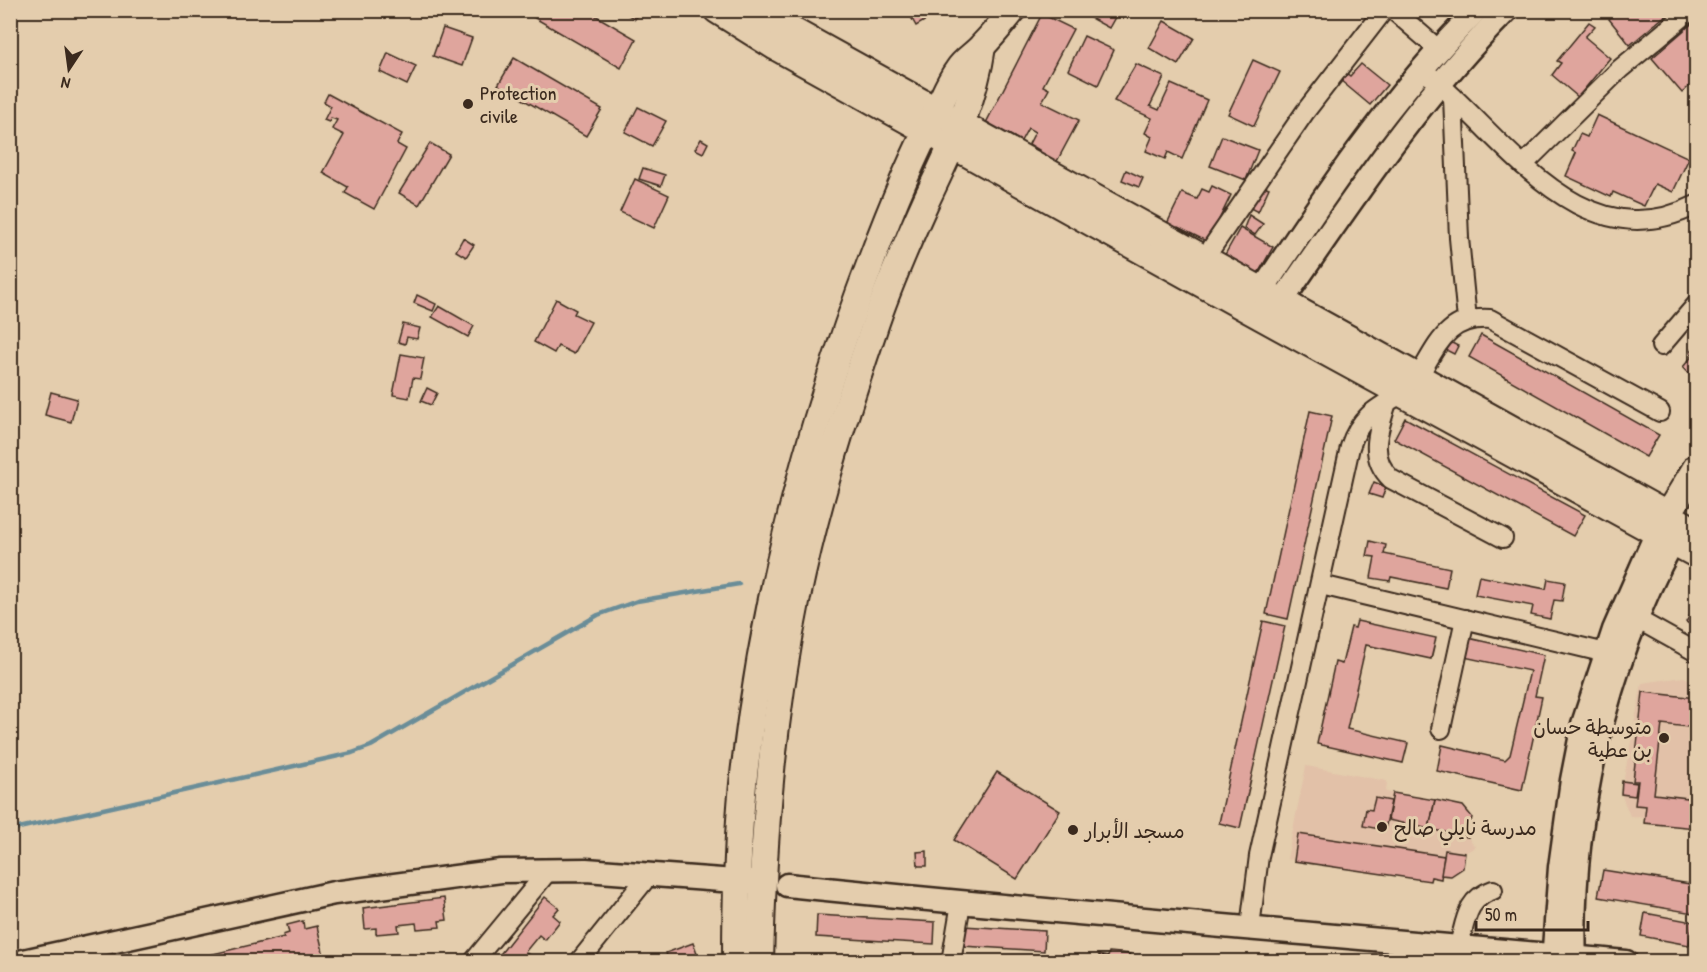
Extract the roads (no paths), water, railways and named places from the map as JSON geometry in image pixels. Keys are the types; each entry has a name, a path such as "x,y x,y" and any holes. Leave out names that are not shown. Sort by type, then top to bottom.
{"main road":[{"path":"717,10 776,47 957,134 1265,306 1403,391 1675,528 1696,554"},
{"path":"754,10 931,120"},
{"path":"736,962 737,881 744,784 757,687 774,591 796,496 822,402 887,218 931,120 960,66 982,47 1013,10"},
{"path":"760,962 774,884 768,787 780,692 797,597 819,503 845,411 876,320 912,231 975,89 982,47"},
{"path":"957,134 1204,259 1265,306"},
{"path":"1675,528 1696,468"},
{"path":"1675,528 1696,496"}],"street":[{"path":"1204,259 1305,112 1384,10"},
{"path":"1393,10 1438,49"},
{"path":"1265,306 1383,116 1421,68 1477,10"},
{"path":"1265,306 1357,193 1446,90 1507,10"},
{"path":"1523,165 1620,69 1691,10"},
{"path":"1421,68 1548,188 1582,207 1610,217 1643,221 1664,219 1696,205"},
{"path":"1446,90 1467,320"},
{"path":"1660,346 1696,305"},
{"path":"1503,538 1391,479 1378,463 1376,443 1403,391 1446,333 1467,320 1490,319 1499,322 1660,412"},
{"path":"1250,927 1259,856 1354,436 1360,424 1369,414 1403,391"},
{"path":"1564,959 1573,908 1585,802 1606,711 1635,618 1675,528"},
{"path":"1564,959 1572,780 1583,724 1606,653 1675,528"},
{"path":"1321,585 1606,653"},
{"path":"1635,618 1696,652"},
{"path":"1441,729 1465,619"},
{"path":"18,962 334,893 489,872 549,870 774,884 961,903 1250,927 1405,951 1459,945 1564,959 1626,962"},
{"path":"473,962 549,870"},
{"path":"579,962 650,875"},
{"path":"1459,945 1475,899 1493,890"},
{"path":"951,962 961,903"}],"waterway":[{"path":"10,830 352,753 371,746 598,615 637,601 739,584"}],"place":[{"name":"Protection civile","path":"468,104"},
{"name":"متوسطة حسان بن عطية","path":"1664,738"},
{"name":"مدرسة نايلي صالح","path":"1382,827"},
{"name":"مسجد الأبرار","path":"1073,830"}]}
